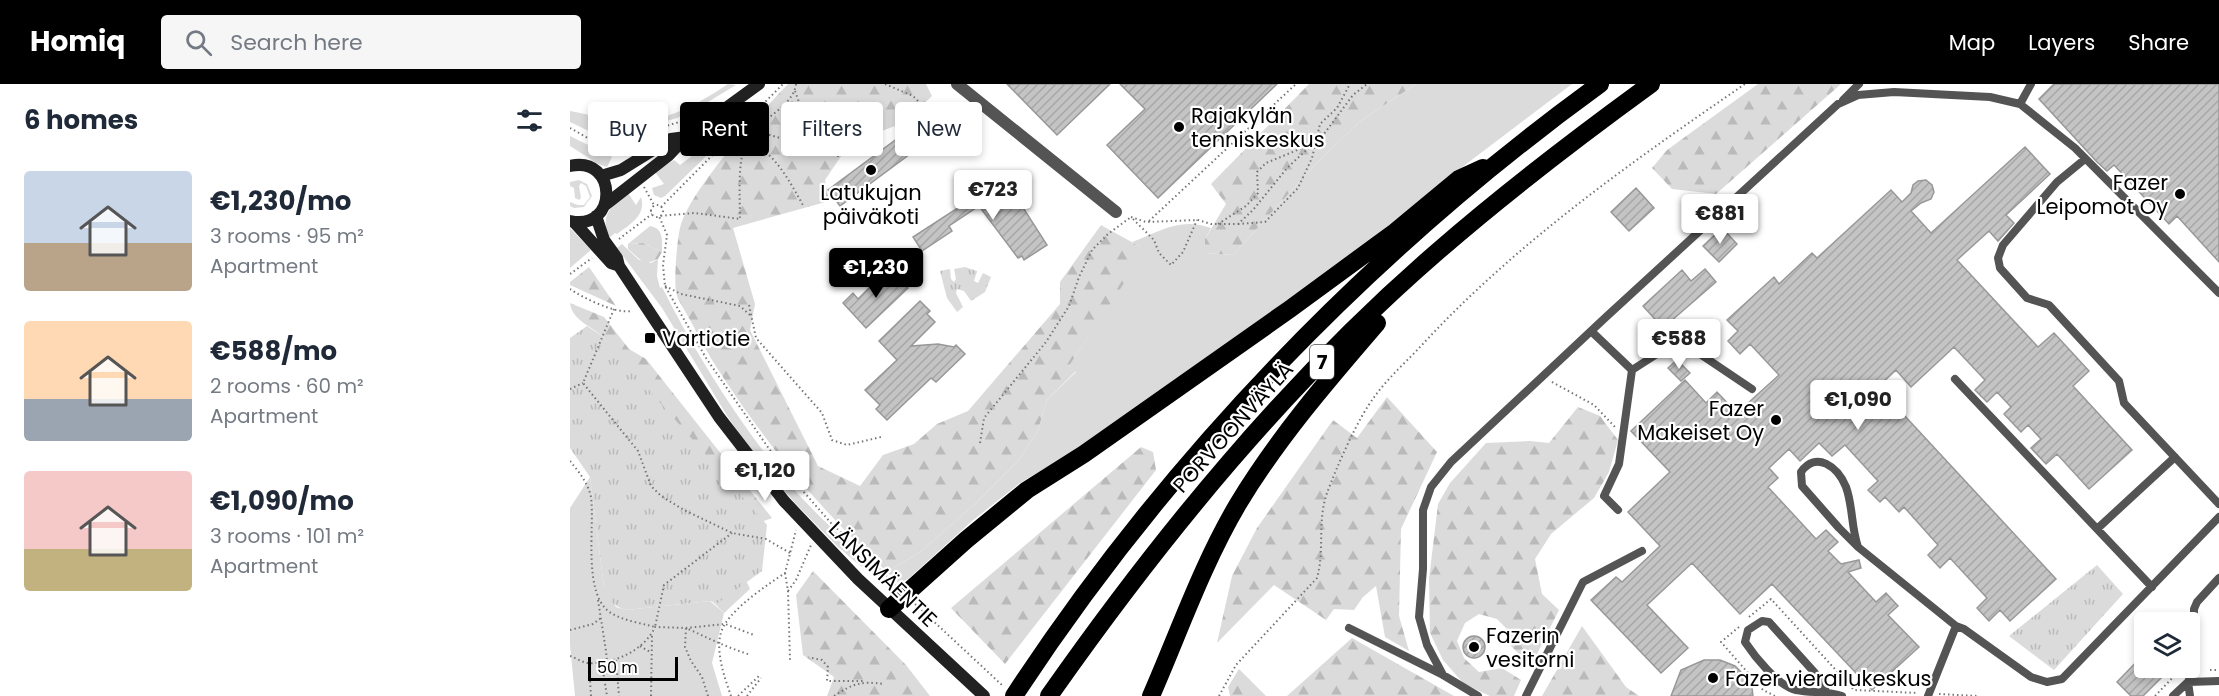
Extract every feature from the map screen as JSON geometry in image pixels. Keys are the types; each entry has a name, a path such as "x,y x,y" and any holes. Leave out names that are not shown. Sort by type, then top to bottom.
{"highway":[{"name":"PORVOONVÄYLÄ","path":"1010,693 1121,547 1232,415 1332,311 1410,237 1504,158 1600,84"},
{"name":"PORVOONVÄYLÄ","path":"1049,696 1138,573 1235,456 1327,357 1436,253 1545,162 1651,84"},
{"path":"889,609 1027,490 1084,454 1290,309 1395,232 1459,179 1504,158"},
{"path":"1151,696 1212,552 1237,506 1290,428 1436,253"}],"main road":[{"path":"734,102 757,85"},
{"path":"601,176 621,170 671,139 680,138"},
{"path":"572,222 585,222 596,216 605,205 650,167 669,155 680,143"},
{"path":"570,154 601,176 606,186 605,205"},
{"path":"570,166 584,165"},
{"name":"LÄNSIMÄENTIE","path":"596,216 604,240 617,258 619,266 719,417 754,464 816,537 889,609 984,696"},
{"name":"LÄNSIMÄENTIE","path":"572,222 612,263 619,266"}],"street":[{"path":"957,84 1116,212"}],"lane":[{"path":"1443,675 1427,645 1419,617 1423,569 1423,510 1431,487 1451,462 1859,84"},
{"path":"2020,104 2031,84"},
{"path":"1838,104 1858,95 1894,92 1990,97 2020,104 2085,159 2219,292"},
{"path":"2085,159 2057,182 2003,245 1998,258 2000,268 2027,298 2049,305 2119,381 2124,403 2219,504"},
{"path":"1591,331 1632,370"},
{"path":"1617,510 1604,496 1619,464 1632,370 1674,343 1694,350 1752,388"},
{"path":"1955,379 2152,587"},
{"path":"2097,529 2175,457"},
{"path":"1858,547 1843,481 1822,461 1809,463 1801,472 1802,486 1858,547 1956,626 1964,629 2031,677 2047,682 2062,679 2219,517"},
{"path":"1526,696 1583,582 1642,551"},
{"path":"2173,696 2188,682 2193,670 2194,609 2197,602 2219,578"},
{"path":"1826,691 1815,673 1768,622 1762,621 1748,630 1745,642 1782,685 1807,692 1826,691 1842,696"},
{"path":"1928,695 1956,626"},
{"path":"1349,628 1443,675 1478,696"},
{"path":"2188,682 2219,681"},
{"path":"2188,682 2190,696"}],"path":[{"path":"661,207 783,84"},
{"path":"796,84 795,91 799,102"},
{"path":"885,84 914,96 919,102"},
{"path":"1146,222 1296,84"},
{"path":"1131,217 1146,222 1198,220 1210,224 1265,222 1298,188 1312,158 1320,124 1336,108 1350,84"},
{"path":"1238,224 1253,210 1288,167 1324,134 1353,95 1367,84"},
{"path":"1219,696 1236,665 1317,578 1321,564 1322,513 1326,494 1375,396 1457,307 1521,249 1662,142 1745,84"},
{"path":"769,118 795,91"},
{"path":"570,128 588,137"},
{"path":"1218,224 1246,206 1258,193 1257,172 1266,163 1315,143"},
{"path":"769,154 789,180 804,207"},
{"path":"619,156 626,161"},
{"path":"652,214 659,216 695,213 740,219 743,156"},
{"path":"641,182 654,205 661,207"},
{"path":"652,214 651,208 654,205"},
{"path":"659,216 663,212 661,207"},
{"path":"619,239 652,214"},
{"path":"659,216 667,235 663,265 665,286 706,358 781,466 831,523 1010,693"},
{"path":"1131,217 1154,240 1159,253 1171,266 1183,252 1198,220"},
{"path":"980,443 984,418 1052,333 1069,306 1092,250 1108,234 1131,217"},
{"path":"570,274 591,258"},
{"path":"665,286 681,294 740,306 752,317"},
{"path":"570,290 614,309 624,312 632,311"},
{"path":"749,305 756,338 822,413 832,440 847,445 881,437"},
{"path":"570,389 583,383 614,309"},
{"path":"583,383 638,451 651,486 661,496 732,533 766,539 790,553"},
{"path":"570,461 586,483 591,496 590,546 607,662 603,671 607,696"},
{"path":"790,660 789,591 784,573 800,519"},
{"path":"651,696 650,652 664,585 732,533"},
{"path":"789,591 816,537"},
{"path":"731,696 723,667 720,635 725,624 761,589 784,573"},
{"path":"1775,696 1763,690 1721,642 1768,599 1771,599 1854,690 1978,696"},
{"path":"598,600 609,612 622,619 656,627 686,628 725,624 754,635"},
{"path":"570,630 593,624 601,618"},
{"path":"686,628 720,645 751,656"},
{"path":"686,628 685,647 702,676 708,696"},
{"path":"570,656 589,663 616,660 640,646 652,635"},
{"path":"640,646 650,652"},
{"path":"812,658 822,660 828,667 827,681 863,681 884,684"},
{"path":"616,660 618,696"},
{"path":"589,663 591,696"},
{"path":"738,696 760,677 747,696"},
{"path":"834,696 863,681"}],"green space":[{"path":"728,84 736,85 708,102 699,102"},
{"path":"788,84 926,84 932,96 926,102 895,102 895,126 883,131 883,102 781,102 781,156 841,156 825,180 829,201 733,228 755,304 750,330 818,466 860,486 883,455 914,444 937,424 968,411 1060,304 1060,282 1101,225 1146,250 1069,366 1076,371 1047,400 1038,430 1019,460 975,504 920,552 887,572 840,525 776,452 711,358 677,296 675,273 678,243 680,228 686,213 696,194 725,156 769,156 769,104"},
{"path":"1309,84 1416,84 1359,122 1313,167 1233,255 1205,253 1205,239 1226,204 1211,184"},
{"path":"1416,84 1572,84 1432,190 1364,245 1294,296 1079,448 1020,483 972,521 908,579 898,583 887,572 920,552 975,504 1019,460 1038,430 1047,400 1076,372 1069,366 1145,250 1132,242 1171,227 1200,225 1211,228 1205,239 1205,253 1233,255 1313,167 1359,122"},
{"path":"1758,84 1841,84 1716,194 1672,189 1652,168 1667,150"},
{"path":"570,111 588,114 588,131 570,122"},
{"path":"680,111 680,117 668,121 668,115"},
{"path":"570,136 588,145 588,156 612,157 607,167 598,164 570,146"},
{"path":"692,156 706,156 665,196 661,198 654,195 652,188 664,184 655,172 674,160 680,165"},
{"path":"579,180 587,184 592,196 584,207 574,208 570,206 570,202 584,205 590,197 586,186 581,183 579,186 581,198 579,200 575,198 574,188 570,186 570,182"},
{"path":"628,193 636,205 641,197 639,214 631,223 609,238 606,230 608,212"},
{"path":"650,226 660,232 662,252 643,243 628,244"},
{"path":"570,228 591,250 570,268"},
{"path":"643,243 662,252 658,259 645,264 628,249 628,244"},
{"path":"622,244 639,260 651,263 658,259 657,276 660,288 662,287 707,368 742,421 798,494 878,576 858,564 837,546 796,504 751,451 662,308 617,248"},
{"path":"589,267 616,306 570,285 570,282"},
{"path":"965,267 977,271 974,281 978,283 983,273 991,277 985,292 971,301 964,291 957,289 956,293 963,307 957,312 947,298 940,271 950,269 951,279 954,282 956,279 954,269"},
{"path":"570,303 604,317 629,349 646,359 772,518 756,524 602,336 574,314"},
{"path":"587,326 602,336 767,525 762,571 718,603 710,601 626,610 618,607 607,596 590,477 570,448 570,338"},
{"path":"1387,397 1437,452 1401,529 1399,616 1409,651 1385,637 1376,586 1363,597 1354,610 1334,609 1326,620 1274,585 1217,643 1232,576 1257,528 1333,420 1357,438"},
{"path":"1578,407 1600,416 1618,440 1609,472 1594,498 1551,534 1535,559 1542,594 1559,610 1531,666 1511,646 1509,631 1497,619 1479,614 1465,623 1457,641 1464,658 1479,672 1502,668 1521,680 1514,696 1490,696 1464,684 1443,660 1430,633 1429,579 1438,504 1450,483 1486,443 1530,441 1549,443"},
{"path":"1141,447 1153,452 1156,470 1005,664 951,608"},
{"path":"590,477 604,587 616,607 626,610 710,601 724,613 712,663 722,696 575,696 570,645 570,508"},
{"path":"2097,565 2123,594 2054,670 2009,636"},
{"path":"741,569 750,589 724,613 708,597"},
{"path":"813,571 906,665 930,696 827,696 834,677 803,655 796,595"},
{"path":"1582,626 1626,687 1639,696 1542,696"},
{"path":"1352,638 1454,696 1287,696"},
{"path":"1239,669 1266,696 1230,696 1228,687"}],"building":[{"path":"1007,84 1110,84 1057,135"},
{"name":"Rajakylän tenniskeskus","path":"1120,84 1277,84 1158,198 1107,145 1145,109"},
{"name":"Fazer Leipomot Oy","path":"2054,84 2219,84 2219,262 2177,216 2169,224 2114,165 2107,171 2097,162 2039,99"},
{"name":"Latukujan päiväkoti","path":"895,140 895,156 907,156 840,206 828,190 874,156 883,156 883,149"},
{"name":"Fazer Makeiset Oy","path":"2025,147 2050,174 2006,215 2014,223 1998,241 1989,231 1957,260 2038,347 2054,333 2089,371 2073,386 2132,450 2089,489 2057,454 2046,464 2031,448 2041,439 2028,425 2021,432 2004,414 2011,407 1997,392 1987,402 1975,390 1985,380 1954,347 1911,387 1896,370 1878,387 2056,579 2010,621 2000,610 1989,621 1977,608 1987,598 1950,558 1940,568 1928,555 1938,545 1904,507 1899,512 1885,497 1880,502 1868,490 1878,481 1845,445 1832,456 1819,443 1800,461 1789,449 1769,468 1778,478 1768,487 1816,539 1826,530 1838,542 1828,551 1841,564 1859,560 1861,568 1848,572 1876,602 1886,593 1898,606 1888,615 1919,647 1872,690 1772,584 1740,614 1692,563 1647,605 1688,648 1661,673 1591,600 1616,577 1622,582 1660,546 1628,512 1670,472 1631,431 1685,380 1706,403 1717,392 1737,413 1779,375 1750,344 1740,354 1728,341 1738,331 1727,320 1774,277 1779,284 1812,253 1817,258 1891,190 1902,202 1918,181 1926,180 1932,185 1934,192 1931,199 1911,211 1931,233"},
{"path":"1007,176 1016,190 1013,192 1047,245 1024,260 1022,256 1018,258 979,206 949,226 952,231 922,251 913,237"},
{"path":"1636,188 1654,208 1629,231 1611,212"},
{"path":"1722,228 1737,244 1719,262 1703,246"},
{"path":"1705,269 1716,282 1663,328 1643,306 1682,270 1691,281"},
{"path":"886,271 895,281 898,278 908,288 866,328 843,303 853,293 858,299"},
{"path":"920,301 930,311 927,314 935,322 911,346 938,344 954,347 956,345 965,354 936,382 931,378 887,420 876,409 880,405 865,390 897,360 879,341"},
{"path":"1677,360 1690,373 1681,381 1668,368"},
{"name":"Fazerin vesitorni","path":"1470,636 1478,636 1485,643 1485,651 1478,658 1470,658 1463,651 1463,643"},
{"name":"Fazer vierailukeskus","path":"1704,660 1720,660 1735,666 1745,676 1752,688 1753,696 1671,696 1681,670"},
{"path":"2134,664 2134,678 2161,678 2143,696 2131,696 2117,682"}],"place":[{"name":"Rajakylän tenniskeskus","path":"1179,127"},
{"name":"Latukujan päiväkoti","path":"871,170"},
{"name":"Fazer Leipomot Oy","path":"2180,194"},
{"name":"Vartiotie","path":"650,338"},
{"name":"Fazer Makeiset Oy","path":"1776,420"},
{"name":"Fazerin vesitorni","path":"1474,647"},
{"name":"Fazer vierailukeskus","path":"1713,678"}]}
